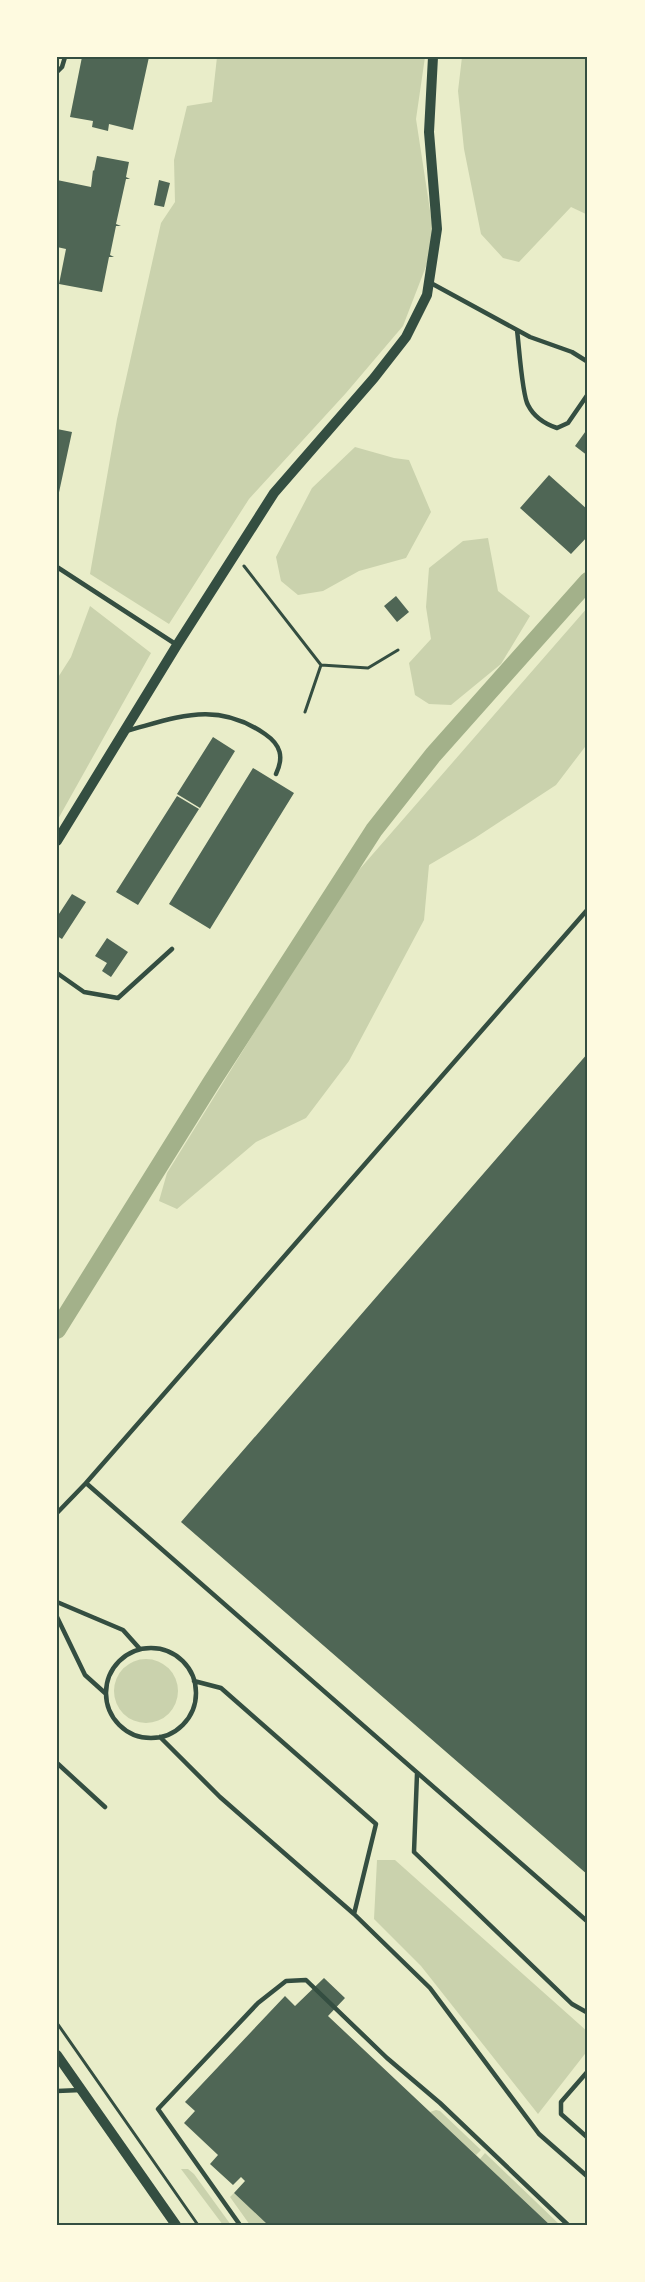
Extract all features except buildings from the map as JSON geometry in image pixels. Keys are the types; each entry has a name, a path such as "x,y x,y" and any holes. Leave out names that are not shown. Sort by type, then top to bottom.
{"street":[{"path":"57,840 274,493 406,338 427,295 437,229 429,132 433,57"},
{"path":"57,2055 176,2225"}],"lane":[{"path":"57,72 62,67 65,57"},
{"path":"429,282 517,330 572,352 588,362"},
{"path":"517,330 527,404 537,418 557,428 568,423 588,394"},
{"path":"57,567 177,645"},
{"path":"123,732 181,717 205,714 230,716 249,723 270,737 279,748 282,762 276,774"},
{"path":"57,1513 86,1483 588,909"},
{"path":"57,973 84,992 118,998 172,949"},
{"path":"86,1483 588,1922"},
{"path":"57,1602 123,1630 140,1649"},
{"path":"57,1617 85,1675 105,1693"},
{"path":"155,1647 170,1652 183,1661 192,1673 194,1681 195,1703 189,1718 179,1728 160,1737 138,1736 124,1730 111,1714 105,1693 107,1679 114,1665 126,1655 140,1649 155,1647"},
{"path":"194,1681 221,1688 376,1824 354,1914"},
{"path":"160,1737 220,1797 354,1914 430,1988 539,2134 588,2177"},
{"path":"57,1763 105,1807"},
{"path":"417,1774 414,1852 572,2004 588,2013"},
{"path":"240,2225 158,2109 258,2002 286,1981 306,1980 568,2225"},
{"path":"588,2071 561,2102 561,2114 588,2138"},
{"path":"57,2091 82,2090"}],"path":[{"path":"235,555 321,665 368,668 398,650"},
{"path":"305,711 321,665"},
{"path":"57,2023 198,2225"}],"green space":[{"path":"217,57 425,57 416,119 435,243 403,326 346,393 249,499 169,624 90,574 117,419 161,223 175,202 174,160 187,106 212,102"},
{"path":"462,57 588,57 588,215 571,207 519,262 503,258 481,234 464,149 458,91"},
{"path":"355,447 409,460 431,512 406,558 359,571 323,591 298,595 281,581 276,557 312,488"},
{"path":"488,538 498,591 530,616 501,664 451,705 429,704 415,695 409,663 431,639 426,607 429,568 463,541"},
{"path":"90,606 151,653 57,821 57,679 71,657"},
{"path":"588,607 588,743 556,785 429,865 424,920 349,1061 306,1118 256,1142 177,1209 159,1201 167,1173 345,886"},
{"path":"140,1659 152,1659 169,1668 176,1679 178,1691 176,1703 169,1714 152,1723 140,1723 128,1718 119,1709 114,1697 114,1685 119,1673 128,1664"},
{"path":"377,1860 395,1860 588,2032 588,2050 538,2114 421,1966 374,1919"},
{"path":"440,2111 481,2150 476,2155 430,2112"},
{"path":"485,2153 560,2225 550,2225 480,2159"},
{"path":"181,2169 188,2169 194,2174 231,2225 223,2225"},
{"path":"234,2193 268,2225 250,2225 230,2197"}],"waterway":[{"path":"57,1330 211,1083 374,830 433,755 588,581"}]}
